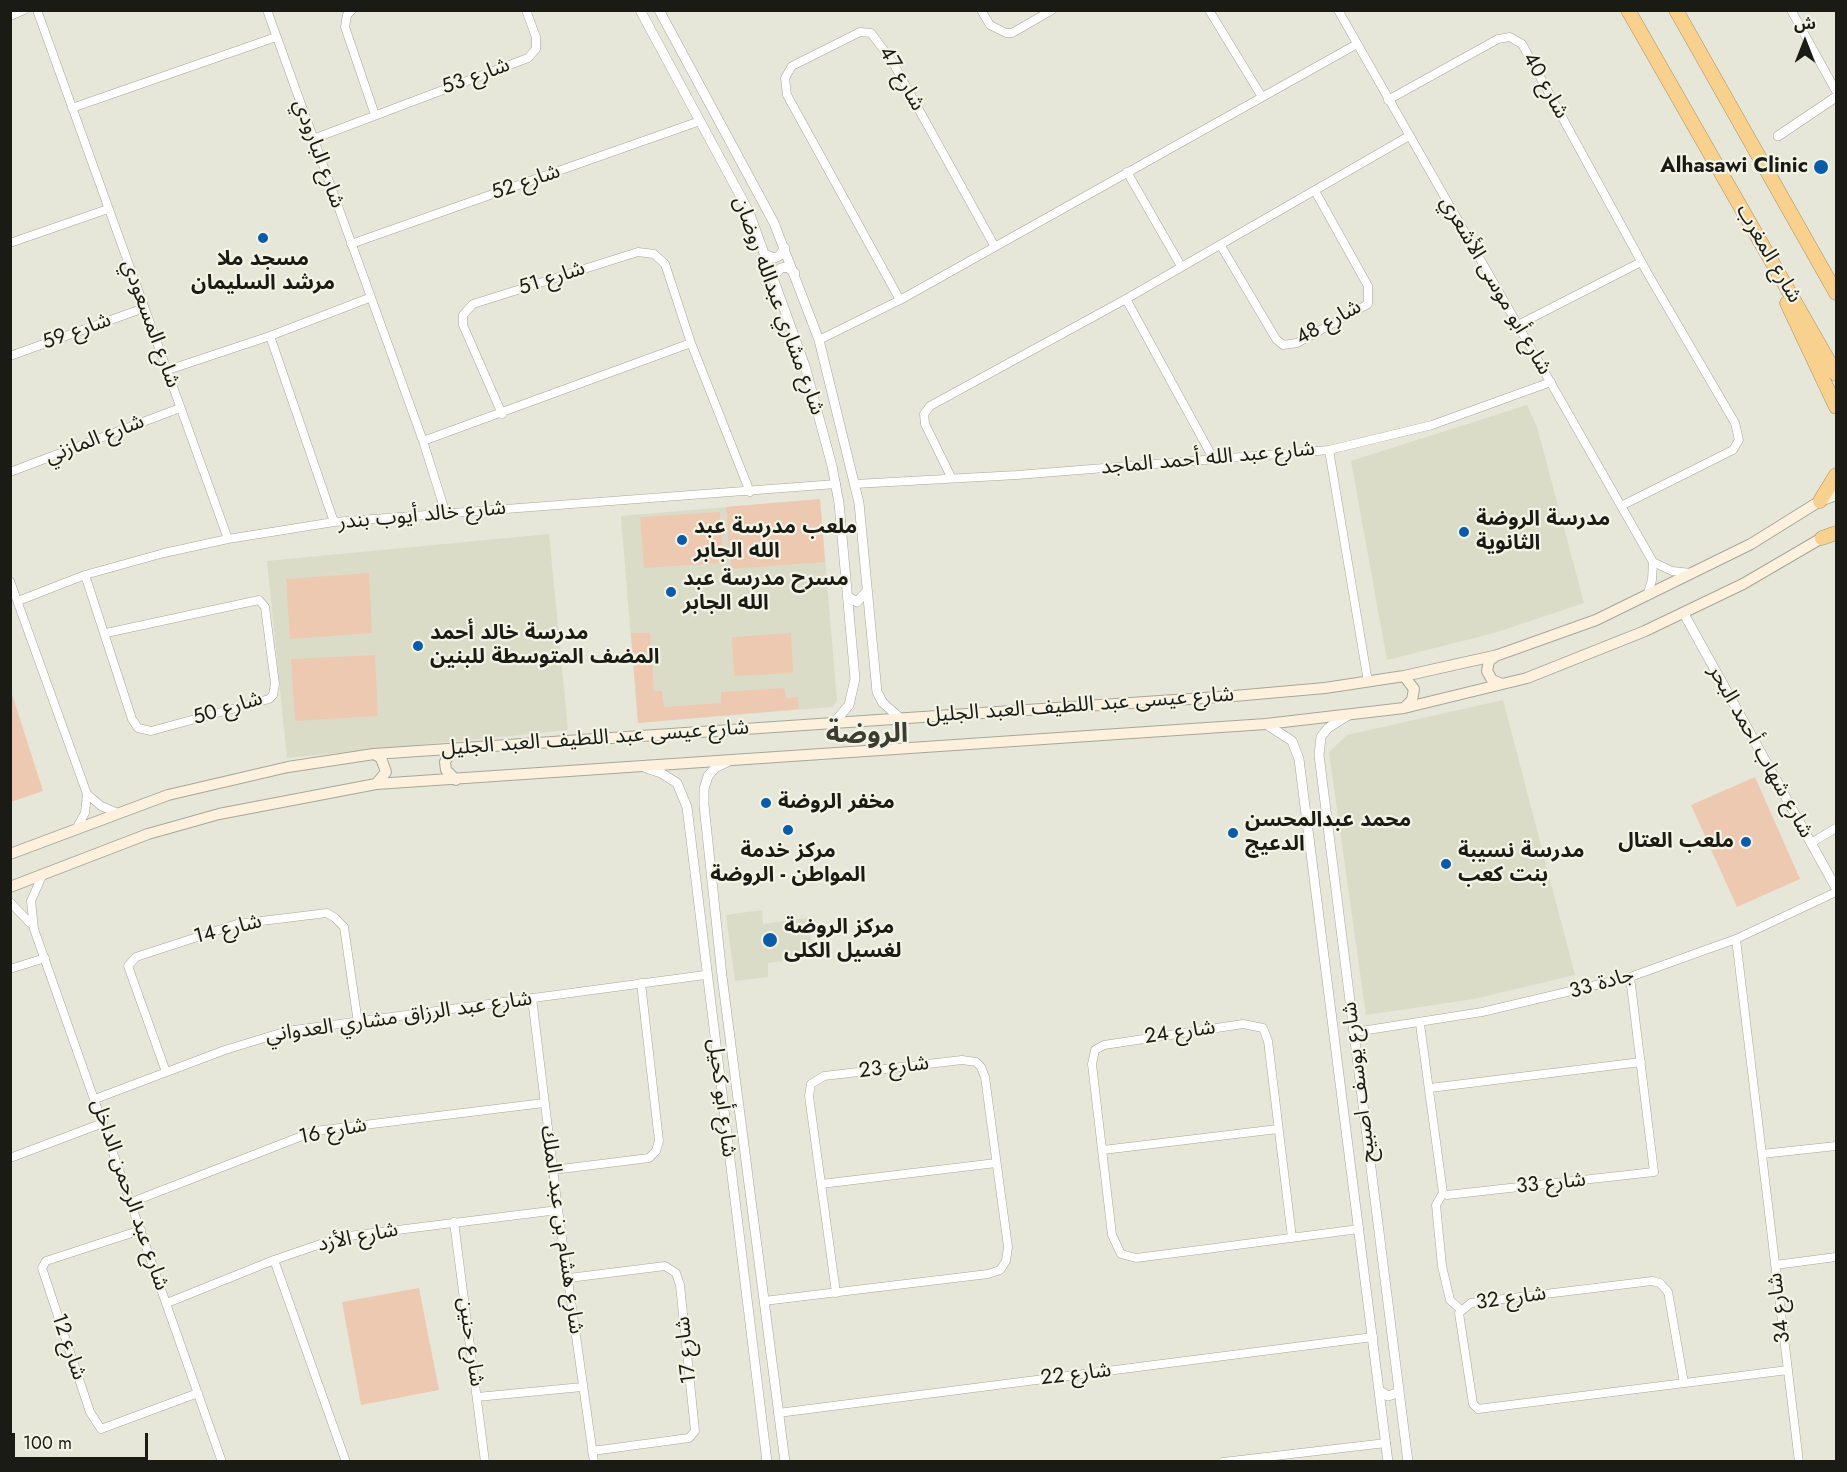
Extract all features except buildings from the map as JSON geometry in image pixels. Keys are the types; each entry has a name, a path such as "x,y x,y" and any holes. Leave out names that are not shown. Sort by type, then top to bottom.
{"highway":[{"name":"شارع المغرب","path":"1628,10 1836,374"},
{"name":"شارع المغرب","path":"1676,10 1836,291"},
{"path":"1752,225 1836,407"},
{"path":"1820,501 1836,475"},
{"path":"1822,538 1836,531"}],"main road":[{"name":"شارع عيسى عبد اللطيف العبد الجليل","path":"10,854 168,795 307,763 374,754 1223,697 1368,682 1404,676 1498,655 1596,620 1751,544 1820,501 1836,495"},
{"name":"شارع عيسى عبد اللطيف العبد الجليل","path":"10,887 148,834 219,814 376,784 1266,724 1404,708 1502,684 1551,669 1683,614 1822,538"},
{"path":"1498,655 1489,661 1487,671 1492,681 1502,684"},
{"path":"1404,676 1414,689 1412,700 1404,708"},
{"path":"456,780 446,770 446,762 453,751 460,748"},
{"path":"374,754 385,764 383,779 376,784"}],"street":[{"path":"10,15 24,10"},
{"name":"شارع المسعودي","path":"37,10 228,539"},
{"name":"شارع البارودي","path":"267,10 369,298 423,441 446,514"},
{"path":"352,10 347,15 345,27 375,115"},
{"name":"شارع 53","path":"313,140 528,58 536,49 536,37 526,10"},
{"name":"شارع مشاري عبدالله روضان","path":"640,10 749,212 805,366 836,484 855,679 853,693 844,713 833,724"},
{"name":"شارع مشاري عبدالله روضان","path":"659,10 774,223 819,340 855,484 877,692 883,704 900,718"},
{"path":"981,10 990,25 1006,33 1012,33 1052,10"},
{"path":"1209,10 1262,97"},
{"name":"شارع أبو موسى الأشعري","path":"1338,10 1516,326 1551,382 1653,562"},
{"path":"1791,10 1836,92"},
{"name":"شارع 47","path":"900,300 787,95 785,78 792,66 860,32 871,33 892,61 994,247"},
{"path":"72,108 276,37"},
{"name":"شارع 40","path":"1388,100 1498,39 1510,38 1522,44 1641,262 1735,423 1739,440 1733,450 1621,506"},
{"path":"819,340 900,300 1357,44"},
{"path":"1778,136 1836,98"},
{"name":"شارع 52","path":"351,244 700,121"},
{"path":"951,477 925,424 924,414 930,406 1221,246 1409,136"},
{"path":"1127,172 1181,266"},
{"name":"شارع 48","path":"1221,246 1276,339 1283,345 1297,343 1368,304 1368,286 1315,191"},
{"path":"10,243 108,209"},
{"path":"765,254 774,258 779,256 785,248"},
{"name":"شارع 51","path":"502,414 463,326 464,315 473,304 638,252 654,254 665,264 691,343 750,492"},
{"path":"1516,326 1641,262"},
{"path":"774,280 774,275 782,268 787,267 795,273"},
{"path":"168,370 270,336 369,298"},
{"path":"1126,299 1213,458"},
{"name":"شارع 59","path":"10,356 144,308"},
{"path":"270,336 334,522"},
{"path":"423,441 691,343"},
{"name":"شارع عبد الله أحمد الماجد","path":"855,484 1017,475 1329,450 1432,425 1551,382"},
{"name":"شارع المازني","path":"10,472 180,408"},
{"path":"1329,450 1368,682"},
{"name":"شارع خالد أيوب بندر","path":"18,601 85,575 164,553 228,539 334,522 836,484"},
{"path":"1646,597 1652,580 1653,562 1672,571 1693,573"},
{"name":"شارع 50","path":"85,575 106,633 132,719 138,728 151,731 269,699 273,695 274,684 265,607 259,600 106,633"},
{"path":"10,581 87,794 85,813 76,829"},
{"path":"847,596 857,602 866,592"},
{"name":"شارع شهاب أحمد البحر","path":"1683,614 1836,890"},
{"name":"شارع يوسف اصبيح","path":"1347,716 1328,728 1319,744 1327,826 1408,1461"},
{"name":"شارع يوسف اصبيح","path":"1266,724 1284,733 1297,748 1388,1461"},
{"name":"شارع أبو كحيل","path":"735,759 715,768 708,776 704,789 705,813 750,1200 785,1461"},
{"name":"شارع أبو كحيل","path":"635,767 655,770 672,779 683,794 688,815 705,975 767,1461"},
{"path":"87,794 101,807 119,813"},
{"path":"688,815 696,811 705,813"},
{"path":"1309,831 1319,835 1327,826"},
{"path":"1811,843 1836,828"},
{"path":"1312,857 1318,849 1328,850 1331,854"},
{"name":"شارع عبد الرحمن الداخل","path":"34,929 31,901 42,876"},
{"name":"جادة 33","path":"1355,1032 1420,1024 1557,996 1630,977 1736,939 1836,890"},
{"name":"شارع عبد الرحمن الداخل","path":"10,902 24,913 34,929 45,958 222,1461"},
{"name":"شارع 14","path":"166,1072 128,966 136,957 237,924 327,913 335,918 344,927 358,1023"},
{"name":"شارع 34","path":"1736,939 1798,1461"},
{"path":"10,969 45,958"},
{"name":"شارع عبد الرزاق مشاري العدواني","path":"95,1099 263,1037 287,1031 705,975"},
{"name":"شارع 33","path":"1443,1193 1447,1195 1654,1172 1630,977"},
{"path":"553,1170 649,1158 656,1151 658,1141 641,983"},
{"name":"شارع هشام بن عبد الملك","path":"532,998 558,1210 594,1461"},
{"name":"شارع 24","path":"1292,1238 1266,1034 1258,1025 1243,1024 1104,1045 1097,1048 1092,1064 1112,1235 1118,1251 1125,1256 1136,1258 1292,1238 1359,1229"},
{"path":"1420,1024 1443,1193 1436,1205 1442,1266 1450,1300 1461,1310"},
{"name":"شارع 23","path":"764,1301 836,1293 988,1274 1000,1270 1006,1261 1008,1247 986,1077 981,1067 975,1062 962,1060 824,1076 813,1080 809,1092 836,1293"},
{"path":"1430,1088 1641,1062"},
{"name":"شارع 16","path":"132,1202 315,1131 544,1103"},
{"path":"10,1158 103,1124"},
{"path":"1103,1150 1278,1130"},
{"path":"1762,1154 1836,1146"},
{"path":"821,1184 996,1163"},
{"path":"731,1178 742,1181 748,1176"},
{"path":"734,1201 744,1195 750,1200"},
{"name":"شارع الأزد","path":"167,1303 274,1260 341,1237 558,1210"},
{"name":"شارع حنين","path":"454,1222 485,1461"},
{"name":"شارع 12","path":"141,1230 46,1261 42,1268 90,1412 101,1429 198,1393"},
{"path":"1775,1264 1836,1257"},
{"path":"274,1260 346,1461"},
{"name":"شارع 17","path":"568,1278 665,1266 676,1273 680,1285 695,1431 689,1438 592,1451"},
{"name":"شارع 32","path":"1683,1383 1668,1292 1660,1283 1652,1281 1471,1303 1461,1310 1459,1317 1473,1404 1478,1409 1788,1370"},
{"name":"شارع 22","path":"778,1413 1373,1337"},
{"path":"477,1397 582,1387"},
{"path":"1380,1391 1388,1396 1397,1393 1399,1388"},
{"path":"1383,1416 1390,1410 1402,1413"},
{"path":"1223,1461 1386,1443"}],"shaded area":[{"name":"مدرسة الروضة الثانوية","path":"1527,405 1537,427 1584,603 1494,633 1387,660 1351,461"},
{"path":"820,499 837,701 832,707 638,723 621,516"},
{"path":"820,499 825,562 731,569 726,507"},
{"name":"ملعب مدرسة عبد الله الجابر","path":"720,512 724,563 644,568 640,517"},
{"name":"مدرسة خالد أحمد المضف المتوسطة للبنين","path":"549,534 568,730 287,758 267,561"},
{"path":"369,573 372,633 290,639 286,579"},
{"path":"631,633 650,633 654,691 662,691 664,707 721,703 721,692 784,688 786,698 798,697 799,709 638,723"},
{"path":"791,633 793,673 734,676 732,637"},
{"path":"375,655 378,716 295,721 291,659"},
{"path":"11,691 43,791 10,802"},
{"name":"مدرسة نسيبة بنت كعب","path":"1503,700 1575,975 1474,999 1366,1015 1329,752 1347,735"},
{"name":"ملعب العتال","path":"1755,777 1800,879 1737,907 1691,805"},
{"name":"مركز الروضة لغسيل الكلى","path":"762,910 763,924 808,918 813,957 768,963 768,977 735,981 726,915"},
{"path":"419,1288 439,1390 361,1405 342,1302"}],"place":[{"name":"Alhasawi Clinic","path":"1821,167"},
{"name":"مسجد ملا مرشد السليمان","path":"263,238"},
{"name":"مدرسة الروضة الثانوية","path":"1464,532"},
{"name":"ملعب مدرسة عبد الله الجابر","path":"682,540"},
{"name":"مسرح مدرسة عبد الله الجابر","path":"671,592"},
{"name":"مدرسة خالد أحمد المضف المتوسطة للبنين","path":"418,646"},
{"name":"مخفر الروضة","path":"766,803"},
{"name":"مركز خدمة المواطن - الروضة","path":"788,830"},
{"name":"محمد عبدالمحسن الدعيج","path":"1233,833"},
{"name":"ملعب العتال","path":"1746,842"},
{"name":"مدرسة نسيبة بنت كعب","path":"1446,864"},
{"name":"مركز الروضة لغسيل الكلى","path":"770,940"}],"district":[{"name":"الروضة","path":"867,735"}]}
